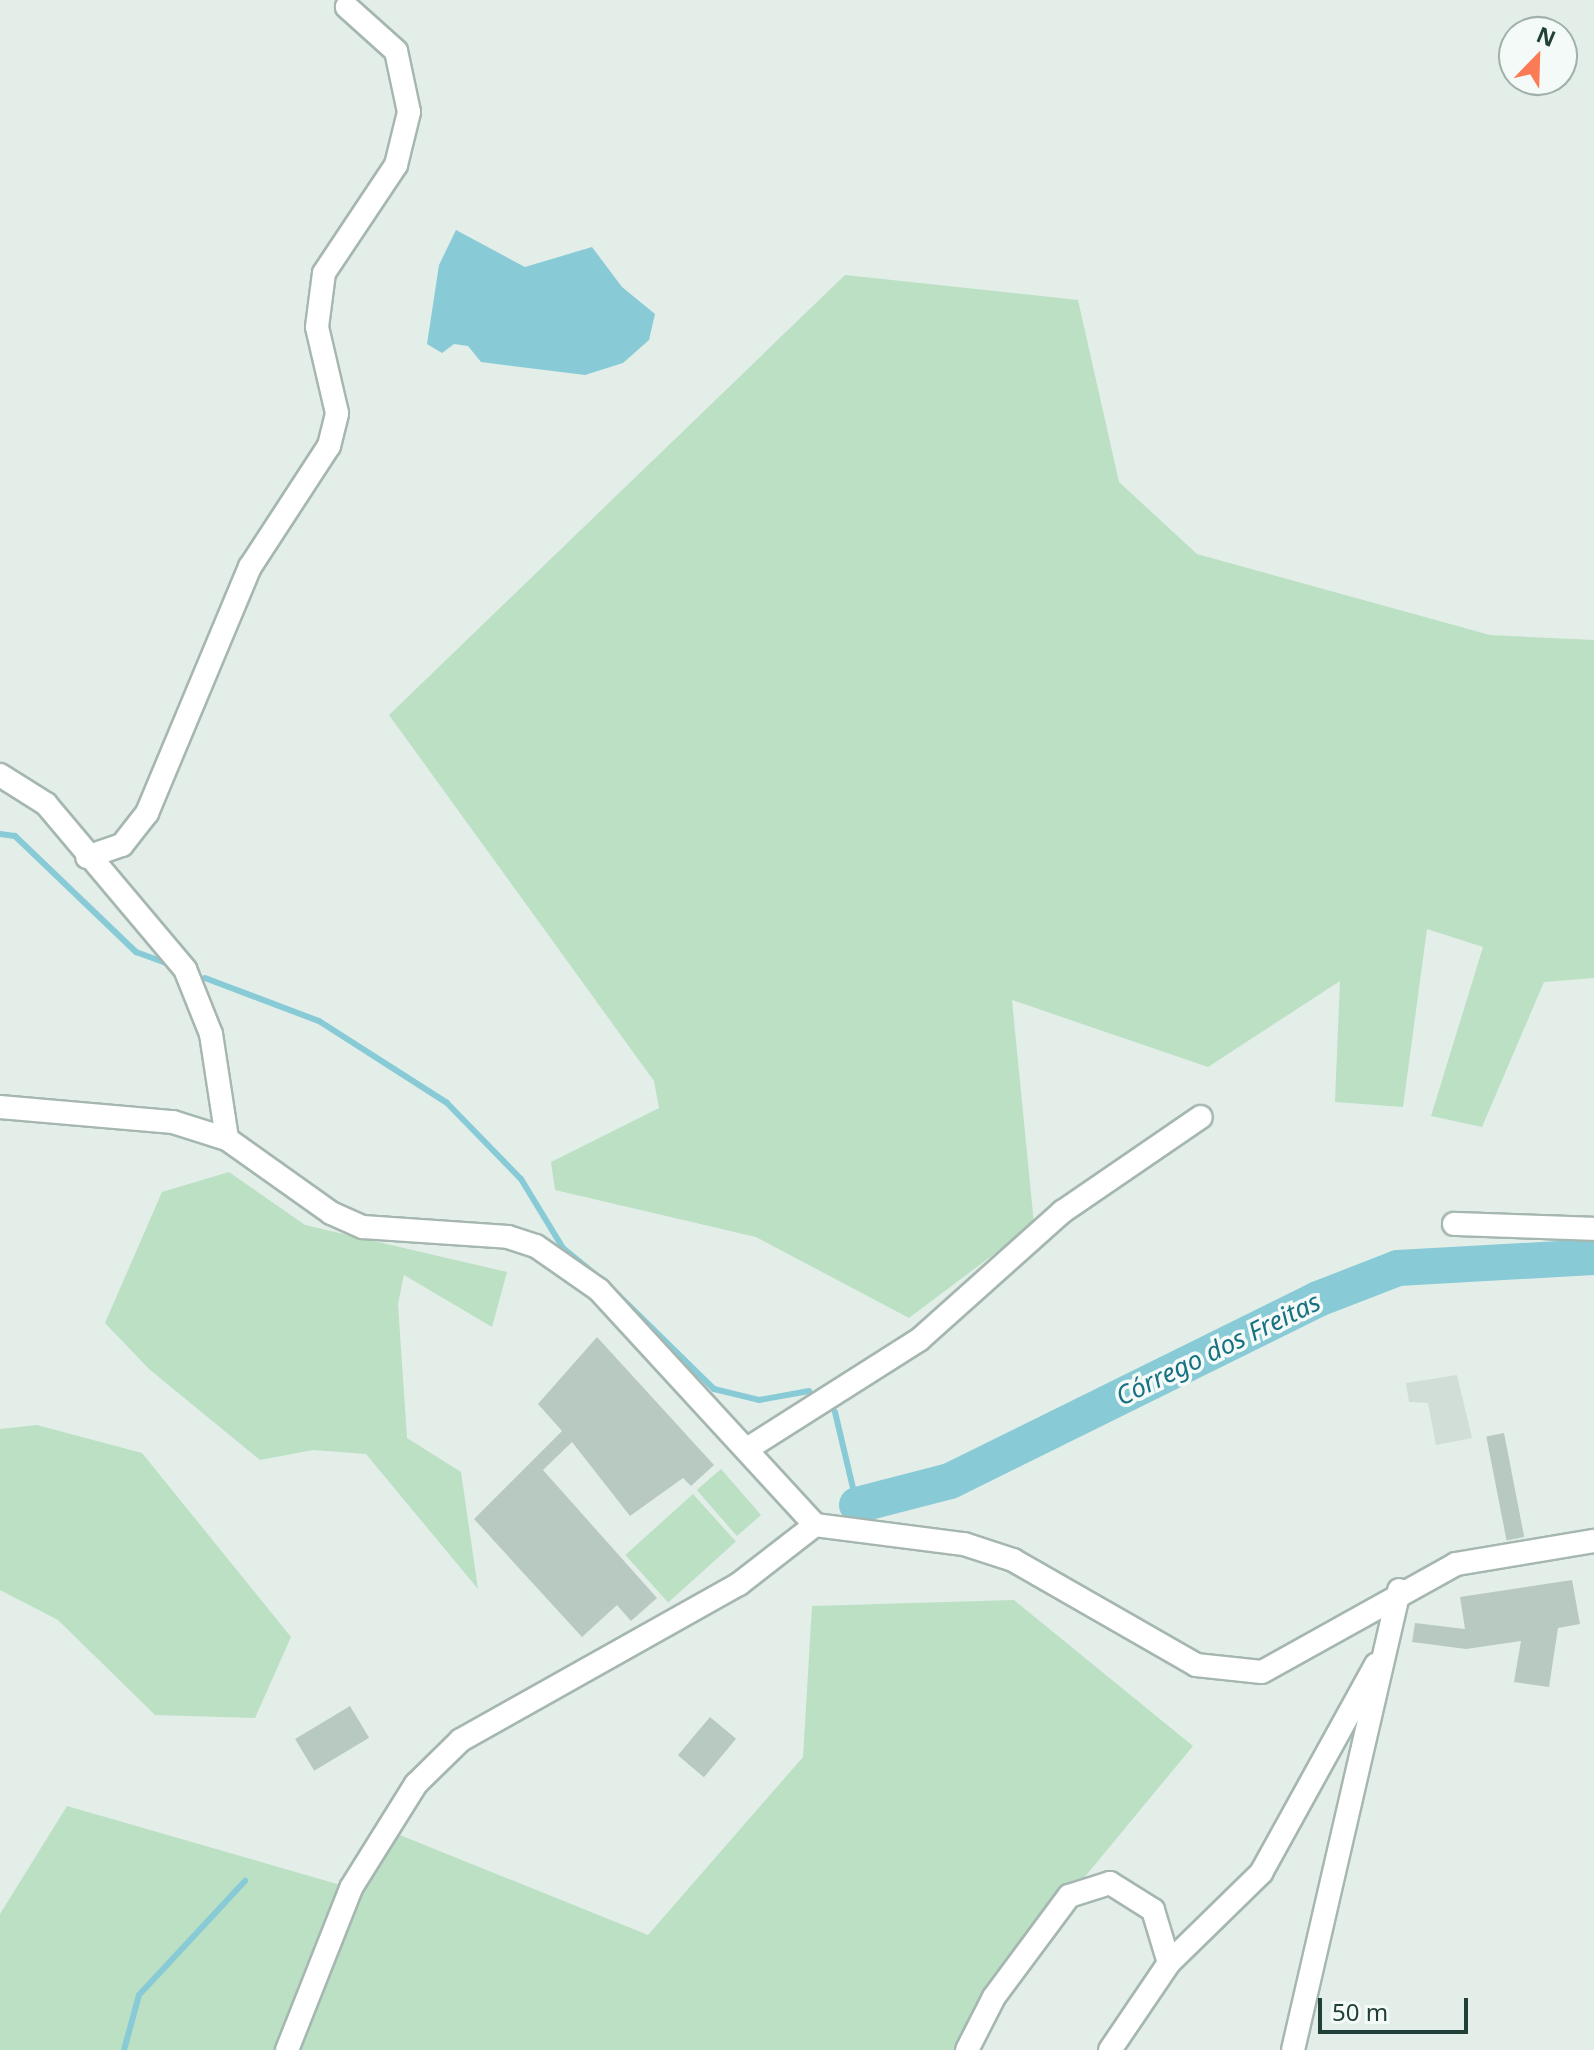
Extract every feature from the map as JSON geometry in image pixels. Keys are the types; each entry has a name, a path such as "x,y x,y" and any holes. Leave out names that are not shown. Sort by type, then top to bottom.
{"street":[{"path":"87,857 122,845 147,813 250,567 329,446 337,413 317,327 324,273 396,165 409,112 396,51 347,7"},
{"path":"0,775 46,804 87,857 166,943 189,979 211,1034 227,1139"},
{"path":"0,1107 173,1122 227,1139 331,1213 363,1227 508,1237 569,1265 747,1449 815,1525 964,1544 1013,1560 1196,1665 1226,1672 1262,1672 1293,1659 1399,1590 1456,1564 1594,1540"},
{"path":"747,1449 920,1339 1062,1212 1201,1117"},
{"path":"1454,1224 1594,1229"},
{"path":"287,2050 351,1888 416,1784 461,1740 739,1584 815,1525"},
{"path":"1293,2050 1399,1590"},
{"path":"1110,2050 1169,1963 1261,1873 1386,1650"},
{"path":"967,2050 1036,1936 1069,1896 1089,1886 1110,1883 1153,1910 1169,1963"}],"shaded area":[{"path":"1457,1375 1472,1438 1436,1445 1428,1403 1409,1402 1406,1383"}],"green space":[{"path":"845,275 1078,300 1119,482 1197,554 1490,635 1594,640 1594,978 1544,982 1482,1127 1431,1116 1483,947 1427,929 1403,1107 1335,1102 1340,981 1208,1067 1012,1000 1034,1224 909,1318 756,1237 555,1190 551,1162 659,1108 654,1081 389,715"},
{"path":"229,1172 305,1225 507,1272 492,1327 404,1275 398,1304 407,1438 461,1472 478,1589 366,1454 313,1450 260,1460 149,1369 105,1323 162,1192"},
{"path":"37,1425 142,1453 291,1637 255,1718 155,1715 58,1620 0,1590 0,1429"},
{"path":"721,1469 761,1515 737,1536 697,1490"},
{"path":"693,1494 736,1542 668,1602 625,1555"},
{"path":"1014,1600 1193,1746 1069,1896 965,2050 0,2050 0,1914 67,1806 351,1888 385,1829 648,1935 803,1757 812,1606"}],"water":[{"path":"456,230 525,267 592,247 622,287 655,314 649,340 623,363 585,375 481,362 468,346 454,344 442,353 427,344 439,265"}],"building":[{"path":"597,1337 714,1465 691,1486 683,1478 630,1516 572,1442 543,1470 657,1598 631,1621 617,1605 582,1637 474,1519 562,1431 538,1404"},
{"path":"1504,1433 1524,1537 1507,1540 1486,1436"},
{"path":"1572,1580 1580,1624 1558,1628 1549,1687 1514,1682 1521,1641 1466,1649 1412,1642 1415,1623 1465,1629 1460,1597"},
{"path":"350,1706 369,1738 314,1771 295,1739"},
{"path":"710,1717 736,1739 704,1777 678,1755"}],"waterway":[{"path":"0,834 15,836 136,952 166,963"},
{"path":"205,978 319,1021 447,1103 521,1179 563,1248 596,1275"},
{"name":"Córrego dos Freitas","path":"857,1505 950,1481 1318,1299 1398,1268 1594,1257"},
{"path":"608,1285 714,1389 759,1400 809,1391"},
{"path":"835,1412 857,1505"},
{"path":"124,2050 139,1995 245,1881"}]}
